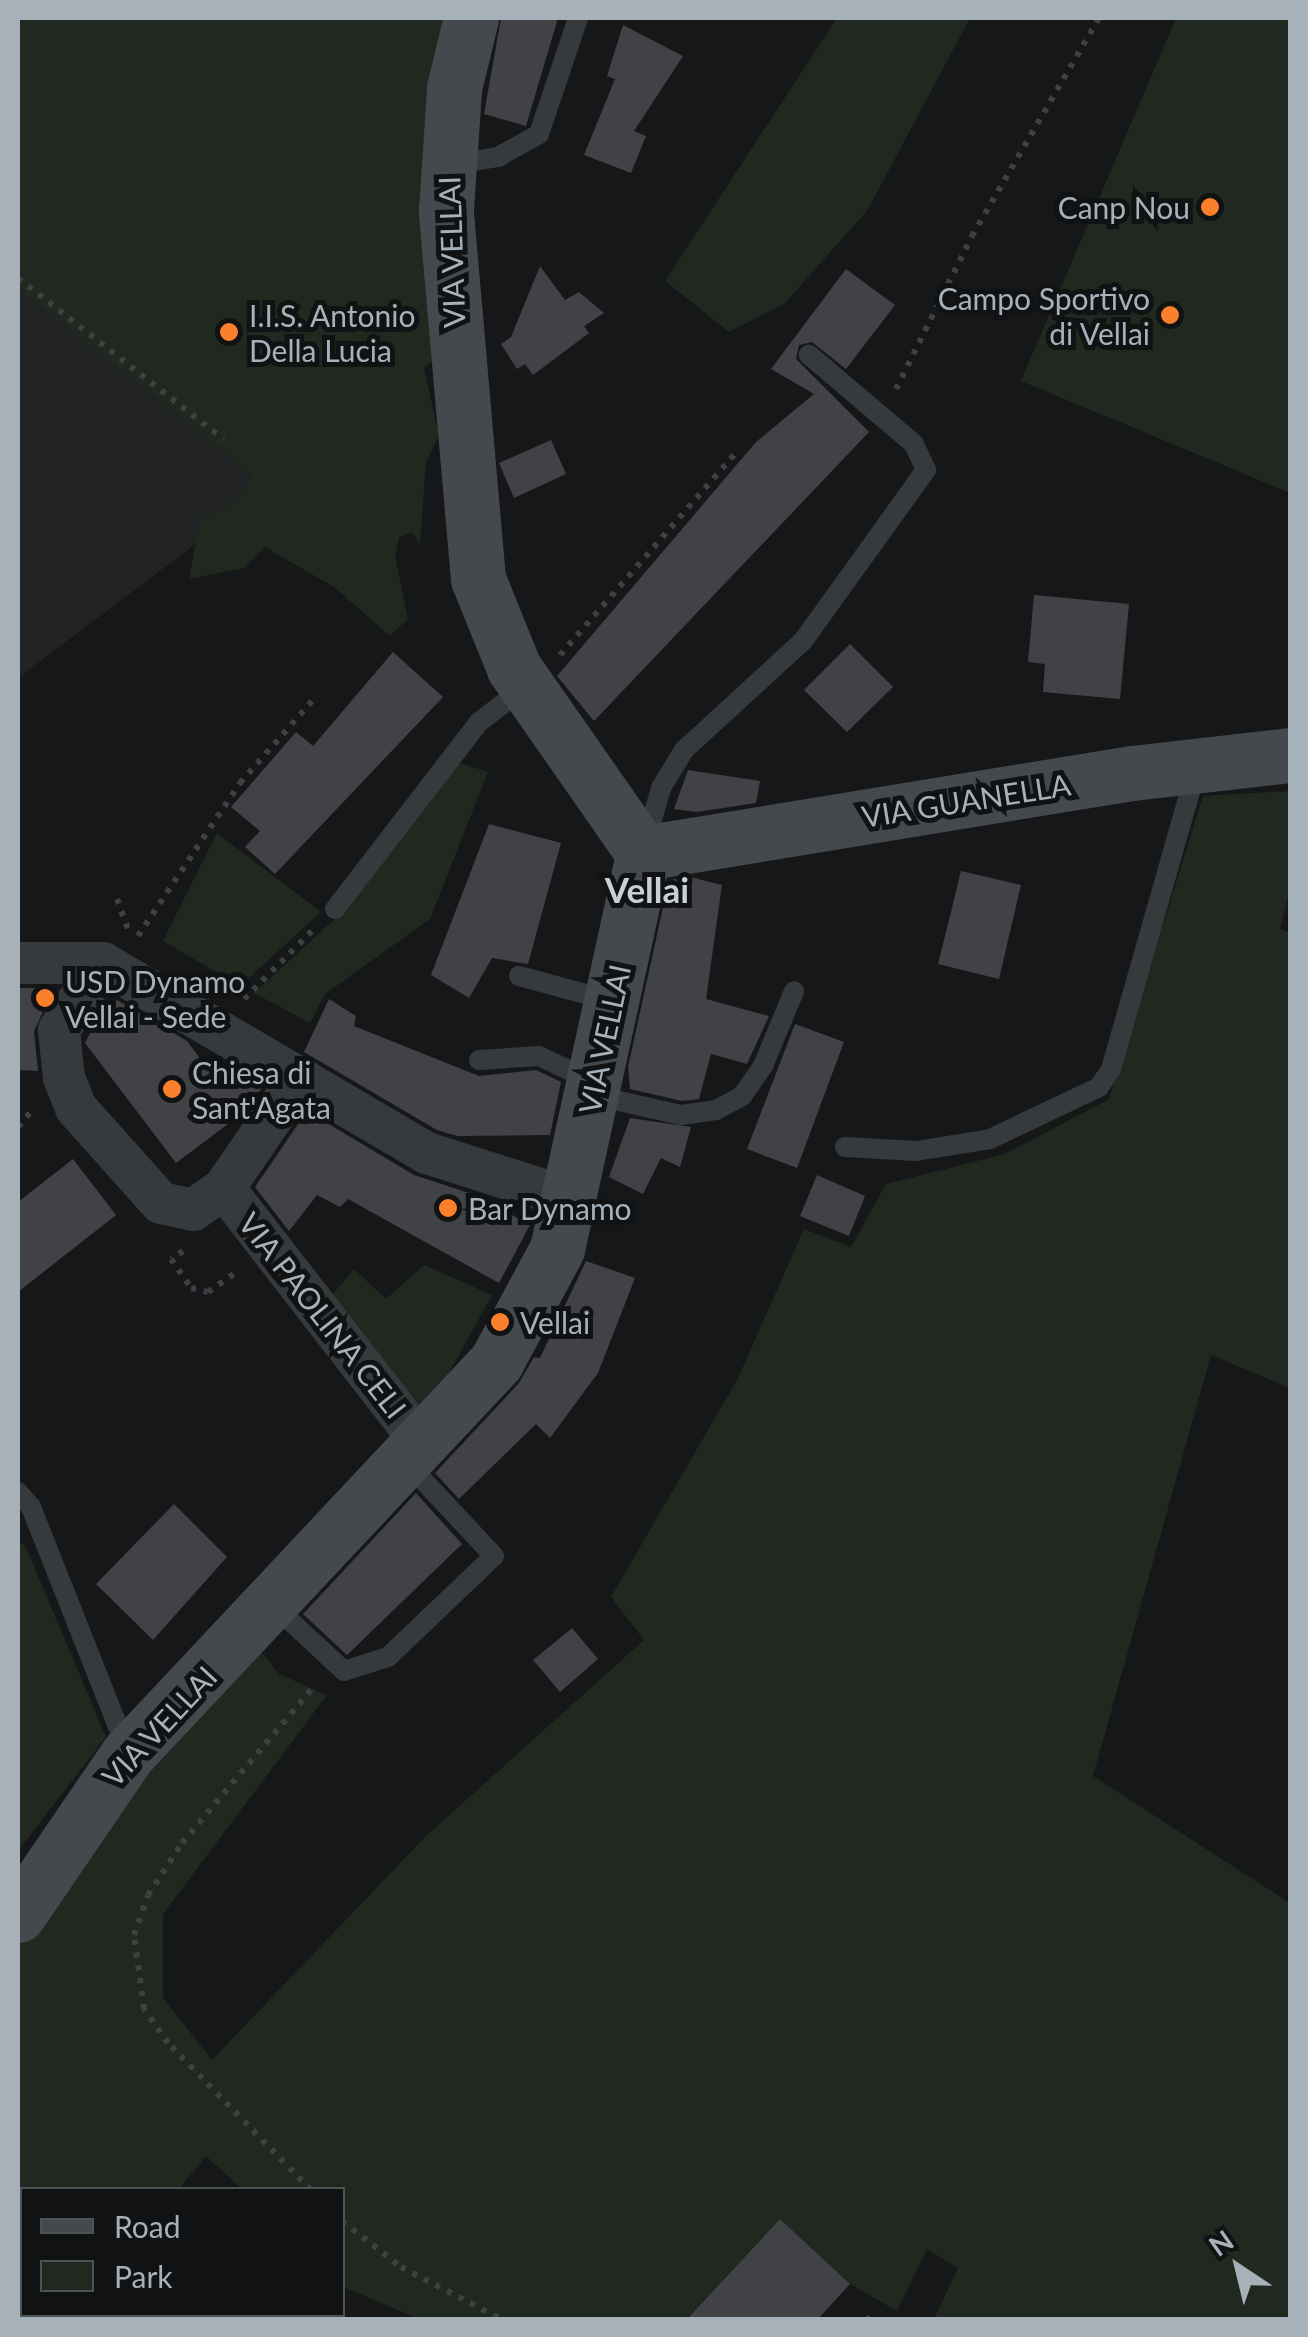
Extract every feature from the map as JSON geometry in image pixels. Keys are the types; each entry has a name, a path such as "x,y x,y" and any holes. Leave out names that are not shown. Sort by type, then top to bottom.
{"street":[{"name":"VIA VELLAI","path":"18,1915 128,1754 274,1605 496,1362 557,1250 643,853 526,686 492,624 470,526 447,165 454,88 471,18"},
{"name":"VIA GUANELLA","path":"643,853 1197,766 1290,755"},
{"path":"18,963 119,972 427,1152 568,1198"},
{"name":"VIA PAOLINA CELI","path":"119,972 58,1030 64,1078 76,1108 161,1203 193,1210 224,1188 414,1453"},
{"path":"224,1188 300,1078"}],"lane":[{"path":"447,165 498,157 539,134 578,18"},
{"path":"643,853 661,788 684,750 803,641 912,498 926,470 923,456 809,354"},
{"path":"335,909 478,723 526,686"},
{"path":"844,1148 916,1151 990,1139 1099,1087 1111,1069 1197,766"},
{"path":"519,976 612,1002"},
{"path":"479,1060 538,1056 593,1088 681,1115 716,1110 742,1096 763,1066 794,991"},
{"path":"274,1605 344,1672 388,1657 494,1556 414,1453"},
{"path":"18,1492 31,1507 128,1754"}],"path":[{"path":"882,416 972,236 1099,18"},
{"path":"18,278 223,439"},
{"path":"526,686 566,650 734,455"},
{"path":"119,972 158,900 240,782 312,701"},
{"path":"224,1034 250,988 335,909"},
{"path":"171,1259 191,1288 208,1292"},
{"path":"308,2187 168,2043 144,2008 134,1935 148,1894 182,1843 332,1663"},
{"path":"345,2224 400,2267 503,2320"}],"shaded area":[{"path":"18,18 270,488 18,678"}],"green space":[{"name":"I.I.S. Antonio Della Lucia","path":"18,18 457,18 442,353 424,368 439,436 426,462 420,544 411,532 399,538 395,556 408,619 390,636 334,587 265,547 244,568 189,579 200,519 236,502 253,475 18,288"},
{"path":"837,18 970,18 867,211 784,304 729,332 665,281"},
{"name":"Campo Sportivo di Vellai","path":"1176,18 1290,18 1290,493 1021,381"},
{"path":"457,762 488,772 430,919 325,994 310,1023 254,993 339,915"},
{"path":"1290,791 1290,889 1280,929 1290,933 1290,1388 1211,1355 1093,1776 1290,1903 1290,2319 934,2319 958,2268 927,2249 897,2311 850,2284 780,2219 686,2319 419,2319 345,2288 345,2187 240,2187 206,2156 181,2187 20,2187 20,2317 49,2317 18,2319 18,1939 129,1773 258,1647 279,1674 327,1695 163,1914 163,1998 212,2060 425,1837 644,1640 611,1597 737,1380 804,1229 851,1247 886,1184 1005,1154 1109,1099 1203,796"},
{"path":"217,833 321,912 240,986 163,941"},
{"path":"424,1265 492,1295 445,1380 421,1406 328,1300 354,1269 386,1299"},
{"path":"18,1541 26,1547 106,1737 18,1851"}],"building":[{"path":"501,18 558,18 526,126 484,114"},
{"path":"623,25 683,56 634,131 646,136 631,173 584,155 615,79 607,76"},
{"path":"540,266 565,300 579,292 604,313 584,326 589,333 533,375 525,364 517,369 501,344 511,337"},
{"path":"846,269 895,305 846,369 812,342 799,345 796,359 869,432 594,721 557,676 756,442 814,394 771,369"},
{"path":"551,440 566,474 514,498 499,463"},
{"path":"1034,595 1129,604 1120,699 1043,692 1045,664 1028,662"},
{"path":"850,644 893,687 847,732 804,690"},
{"path":"393,652 443,697 275,874 245,847 260,831 231,807 296,732 313,746"},
{"path":"688,770 760,781 756,803 697,812 674,809"},
{"path":"489,824 561,843 528,964 492,958 469,998 431,975"},
{"path":"961,871 1021,885 999,979 938,964"},
{"path":"690,877 722,885 706,999 769,1016 747,1064 711,1054 699,1099 682,1101 630,1089 628,1067 669,880"},
{"path":"18,988 54,988 34,1031 38,1071 18,1070"},
{"path":"329,999 356,1016 354,1026 479,1076 536,1070 561,1082 550,1135 457,1136 437,1130 304,1052"},
{"name":"Chiesa di Sant'Agata","path":"117,1000 187,1041 216,1080 234,1069 263,1086 248,1109 176,1163 85,1043 101,1012"},
{"path":"795,1024 844,1042 797,1168 747,1149"},
{"path":"307,1111 414,1175 475,1195 530,1225 499,1283 348,1199 340,1207 317,1195 289,1231 255,1187"},
{"path":"630,1118 691,1127 680,1167 661,1158 643,1194 609,1177"},
{"path":"73,1159 116,1215 18,1292 18,1202"},
{"path":"817,1175 865,1196 849,1236 800,1216"},
{"path":"586,1261 635,1278 598,1373 550,1438 536,1424 459,1499 435,1473 519,1383 534,1357 540,1358"},
{"path":"416,1493 462,1544 347,1655 303,1614"},
{"path":"174,1504 227,1557 153,1640 96,1584"},
{"path":"572,1628 598,1659 560,1692 533,1660"},
{"path":"780,2219 850,2284 817,2320 686,2320"}],"place":[{"name":"Canp Nou","path":"1210,207"},
{"name":"Campo Sportivo di Vellai","path":"1170,315"},
{"name":"I.I.S. Antonio Della Lucia","path":"229,332"},
{"name":"USD Dynamo Vellai - Sede","path":"45,998"},
{"name":"Chiesa di Sant'Agata","path":"172,1089"},
{"name":"Bar Dynamo","path":"448,1208"},
{"name":"Vellai","path":"500,1322"}],"district":[{"name":"Vellai","path":"647,889"}]}
